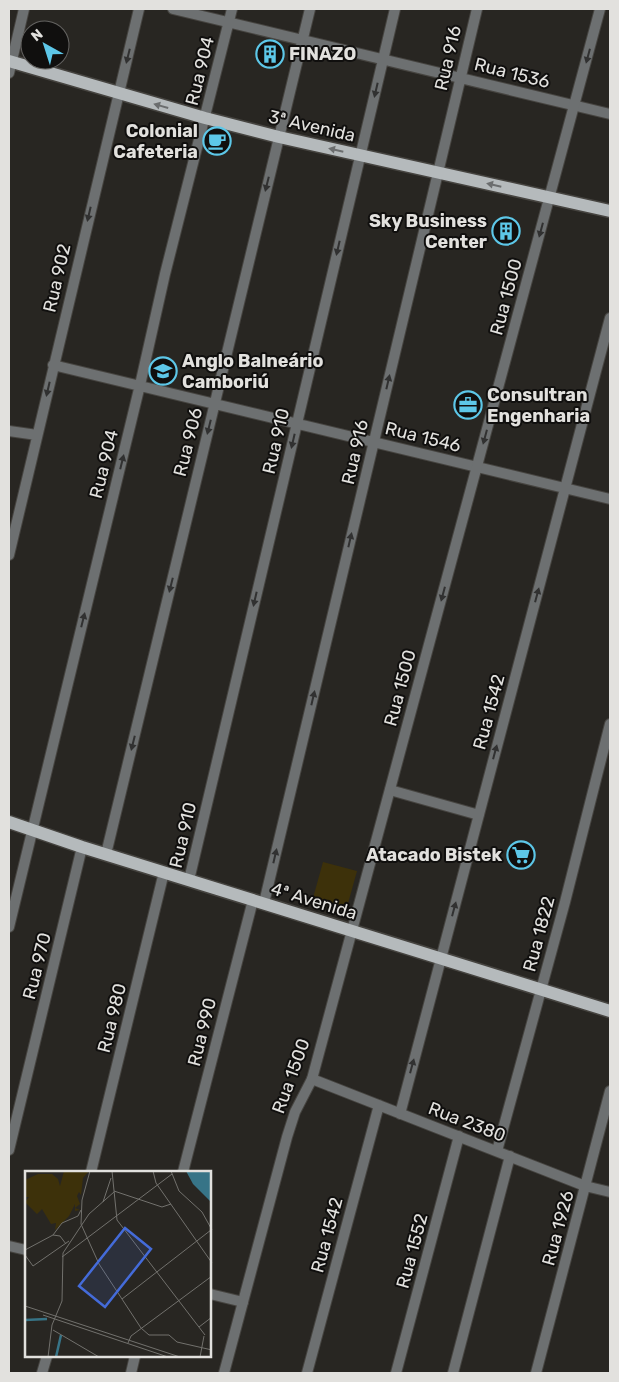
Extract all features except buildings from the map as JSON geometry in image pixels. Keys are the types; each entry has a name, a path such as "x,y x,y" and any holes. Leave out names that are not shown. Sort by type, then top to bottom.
{"main road":[{"name":"3ª Avenida","path":"10,66 279,137 610,211"},
{"name":"4ª Avenida","path":"9,822 82,847 610,1011"}],"street":[{"path":"10,66 24,9"},
{"name":"Rua 902","path":"9,555 53,364 140,9"},
{"name":"Rua 1536","path":"173,9 610,114"},
{"name":"Rua 904","path":"9,927 165,274 232,9"},
{"name":"Rua 906","path":"106,854 310,9"},
{"name":"Rua 910","path":"189,880 395,9"},
{"name":"Rua 916","path":"258,902 374,442 477,9"},
{"name":"Rua 1500","path":"224,1373 287,1137 295,1112 312,1080 600,9"},
{"name":"Rua 1542","path":"400,1114 610,318"},
{"name":"Rua 1546","path":"53,364 610,499"},
{"path":"9,431 37,435"},
{"name":"Rua 1822","path":"497,1151 610,724"},
{"path":"390,790 479,815"},
{"name":"Rua 970","path":"9,1150 82,847"},
{"name":"Rua 980","path":"91,1171 164,872"},
{"name":"Rua 990","path":"182,1171 258,902"},
{"name":"Rua 2380","path":"312,1080 586,1186 610,1192"},
{"name":"Rua 1926","path":"536,1373 610,1091"},
{"name":"Rua 1542","path":"307,1373 379,1105"},
{"name":"Rua 1552","path":"396,1373 459,1136"},
{"path":"453,1373 510,1156"},
{"path":"9,1246 25,1250"},
{"path":"211,1294 243,1302"},
{"path":"42,1373 46,1357"},
{"path":"131,1373 135,1357"}],"shaded area":[{"path":"323,862 357,871 347,907 313,898"}],"place":[{"name":"FINAZO","path":"270,54"},
{"name":"Colonial Cafeteria","path":"217,141"},
{"name":"Sky Business Center","path":"506,231"},
{"name":"Anglo Balneário Camboriú","path":"163,371"},
{"name":"Consultran Engenharia","path":"468,405"},
{"name":"Atacado Bistek","path":"521,855"}]}
